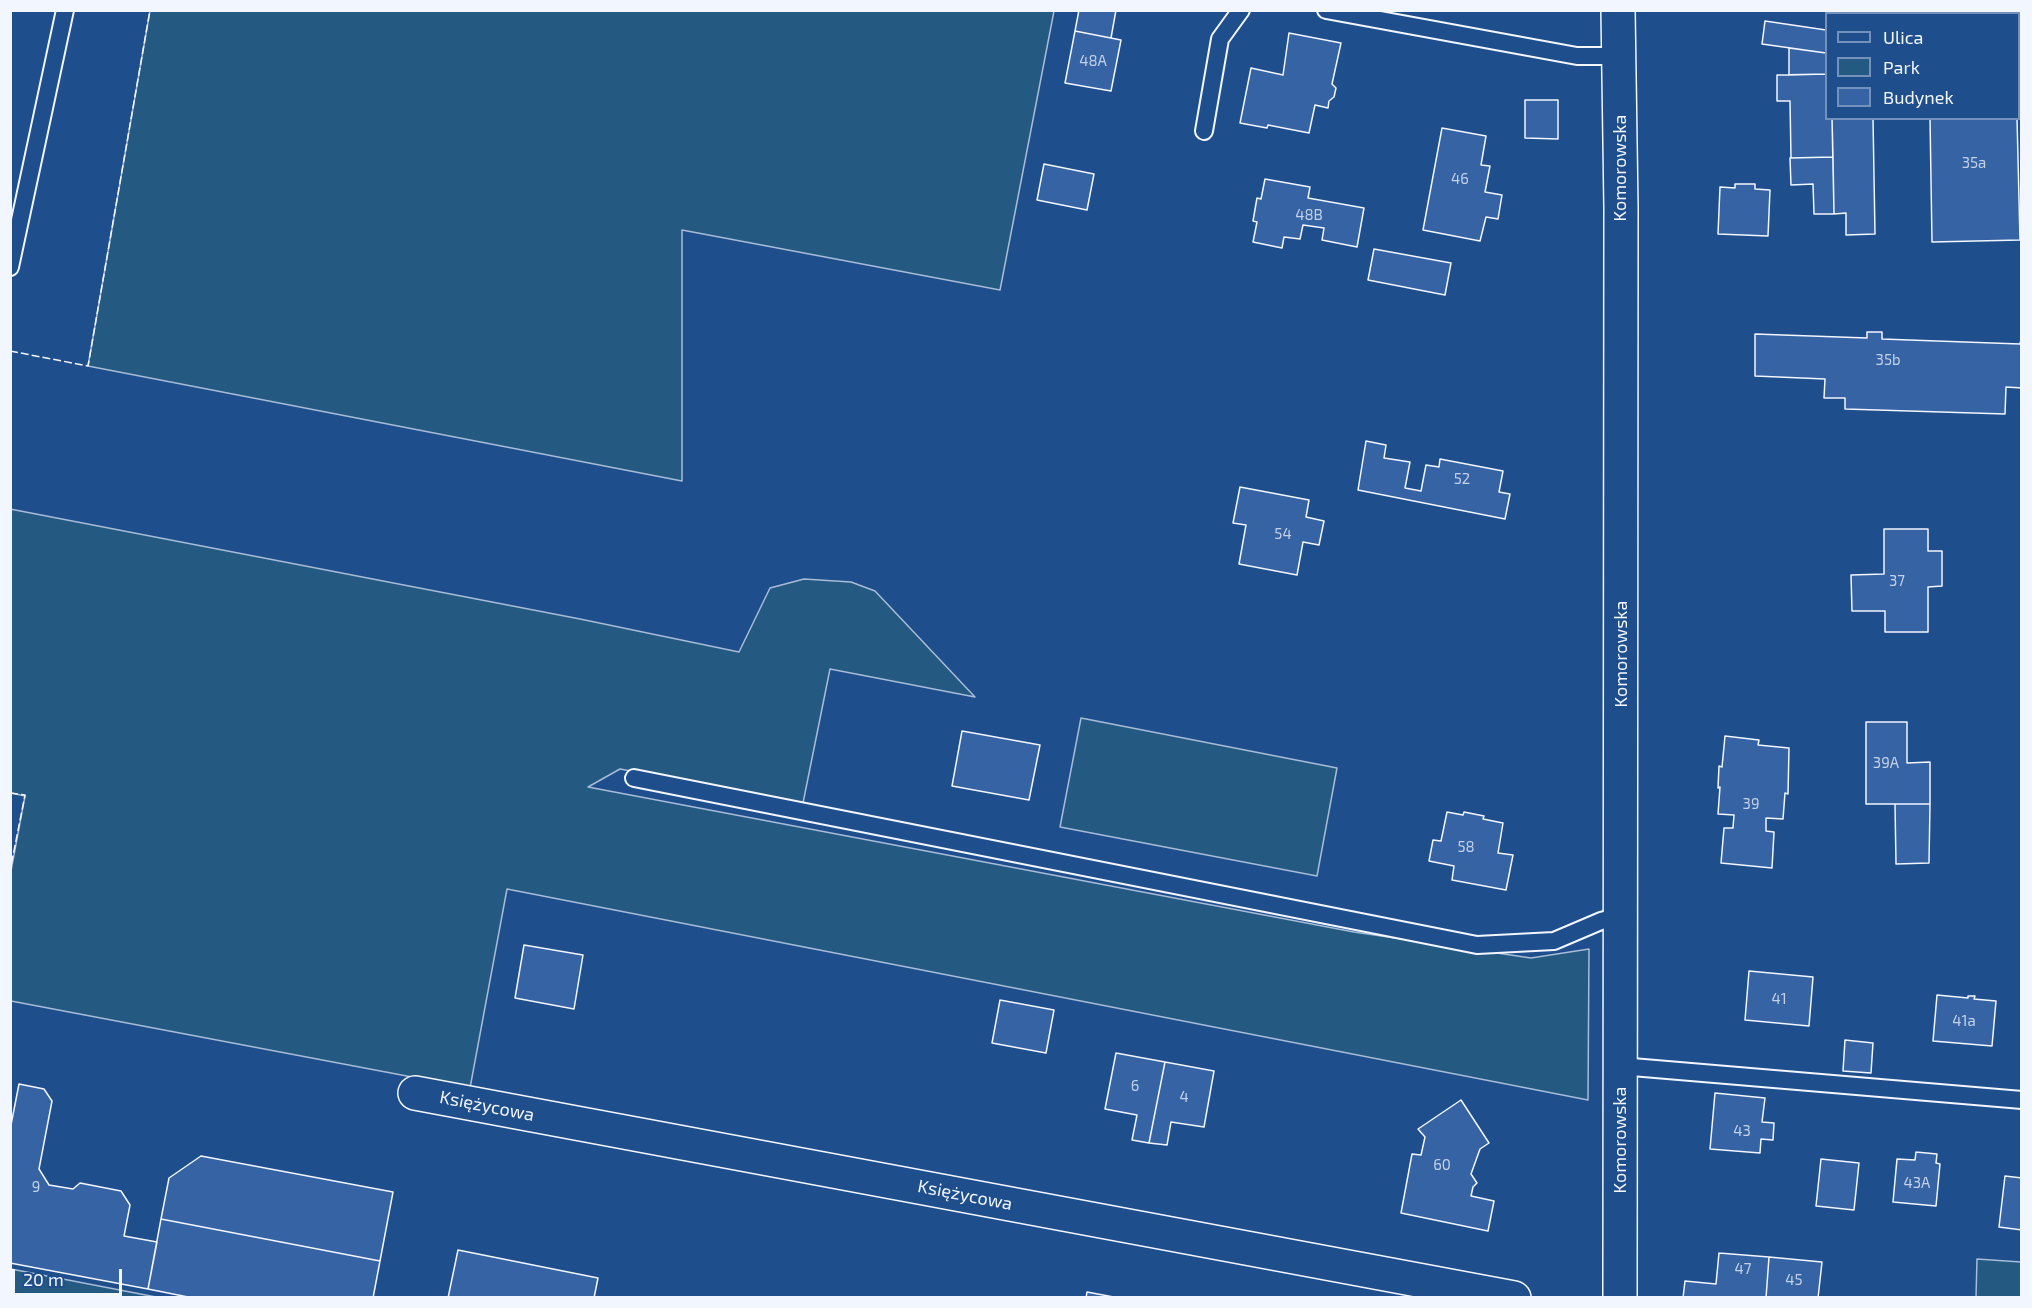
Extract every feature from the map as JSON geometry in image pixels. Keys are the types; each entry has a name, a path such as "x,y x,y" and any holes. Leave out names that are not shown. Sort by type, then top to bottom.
{"street":[{"name":"Komorowska","path":"1618,10 1620,1298"},
{"name":"Księżycowa","path":"416,1093 1514,1298"}],"lane":[{"path":"10,267 65,10"},
{"path":"1204,131 1220,39 1241,10"},
{"path":"1326,10 1576,56 1619,56"},
{"path":"634,778 1477,945 1554,940 1620,916"},
{"path":"1620,1066 2022,1100"}],"green space":[{"path":"150,10 1054,11 1000,290 682,230 682,481 88,366"},
{"path":"10,509 739,652 770,588 804,579 851,582 875,591 975,697 830,669 803,803 620,769 588,787 1354,932 1531,958 1589,949 1588,1100 507,889 470,1088 11,1001 11,871 25,796 11,793"},
{"path":"1081,718 1337,768 1317,876 1060,827"},
{"path":"1977,1259 2021,1262 2021,1297 1976,1297"},
{"path":"11,1269 156,1297 11,1297"}],"building":[{"path":"1079,10 1116,10 1111,38 1075,31"},
{"path":"1847,10 1950,10 1950,12"},
{"path":"1765,21 1825,30 1825,53 1762,44"},
{"path":"1075,31 1121,40 1111,91 1065,83"},
{"path":"1289,33 1341,43 1332,84 1336,88 1334,97 1329,101 1328,108 1315,105 1309,133 1268,125 1267,128 1240,123 1251,68 1283,75"},
{"path":"1789,48 1825,53 1825,74 1789,75"},
{"path":"1825,74 1825,120 1832,120 1833,157 1791,158 1790,101 1777,101 1777,75"},
{"path":"1525,100 1558,100 1558,139 1525,138"},
{"path":"1832,120 1873,120 1875,234 1846,235 1846,213 1834,214"},
{"path":"1930,120 2017,120 2020,240 1932,242"},
{"path":"1442,128 1486,136 1481,165 1490,166 1485,192 1502,195 1498,219 1486,217 1480,241 1423,230"},
{"path":"1833,157 1834,214 1814,214 1813,184 1791,185 1790,158"},
{"path":"1044,164 1094,174 1087,210 1037,200"},
{"path":"1265,179 1310,187 1308,198 1364,208 1357,247 1322,240 1324,228 1303,225 1300,239 1284,237 1282,248 1253,242 1257,222 1253,221 1257,198 1261,199"},
{"path":"1735,184 1755,184 1755,189 1770,190 1768,236 1718,234 1720,187 1735,188"},
{"path":"1374,249 1451,263 1445,295 1368,280"},
{"path":"1867,332 1882,332 1882,339 2020,344 2022,335 2022,388 2006,387 2005,414 1845,409 1845,398 1824,398 1825,379 1755,376 1755,334 1867,338"},
{"path":"1366,441 1386,445 1384,458 1410,462 1405,488 1421,491 1426,465 1439,467 1440,459 1503,471 1499,492 1510,494 1505,519 1358,490"},
{"path":"1240,487 1309,500 1306,517 1324,521 1319,545 1303,542 1297,575 1239,564 1246,525 1233,523"},
{"path":"1884,529 1928,529 1928,551 1942,551 1942,586 1928,587 1928,632 1885,632 1885,611 1852,611 1851,575 1884,574"},
{"path":"1866,722 1907,722 1907,763 1930,762 1930,804 1866,804"},
{"path":"962,731 1040,745 1029,800 952,786"},
{"path":"1725,736 1759,740 1758,745 1789,748 1788,794 1785,793 1783,819 1766,818 1766,831 1774,832 1772,868 1721,863 1724,828 1733,828 1734,815 1718,814 1719,766 1722,767"},
{"path":"1895,804 1930,804 1929,863 1896,864"},
{"path":"1447,812 1463,815 1464,812 1503,823 1498,853 1513,855 1506,890 1452,880 1454,866 1429,861 1433,840 1441,841"},
{"path":"524,945 583,955 574,1009 515,998"},
{"path":"1749,971 1813,977 1809,1026 1745,1020"},
{"path":"1937,995 1968,998 1968,996 1975,996 1974,999 1996,1001 1992,1046 1933,1041"},
{"path":"1000,1000 1054,1010 1046,1053 992,1043"},
{"path":"1845,1040 1873,1043 1871,1073 1843,1071"},
{"path":"1116,1053 1165,1062 1149,1143 1132,1140 1137,1115 1105,1109"},
{"path":"1165,1062 1214,1071 1204,1127 1171,1122 1167,1145 1149,1143"},
{"path":"19,1084 44,1089 52,1101 39,1169 49,1185 73,1189 80,1183 121,1191 130,1205 124,1236 157,1242 148,1289 10,1263 10,1130"},
{"path":"1715,1093 1765,1098 1762,1122 1774,1123 1773,1140 1761,1139 1760,1153 1710,1149"},
{"path":"1461,1100 1489,1143 1480,1149 1471,1174 1477,1183 1473,1187 1471,1196 1494,1201 1488,1231 1401,1213 1412,1154 1421,1155 1425,1137 1418,1129"},
{"path":"1916,1152 1937,1154 1936,1163 1940,1164 1936,1206 1893,1202 1897,1159 1915,1160"},
{"path":"201,1156 393,1192 380,1261 161,1219 169,1178"},
{"path":"1821,1159 1859,1163 1854,1210 1816,1206"},
{"path":"2005,1176 2022,1178 2022,1230 1999,1227"},
{"path":"161,1219 380,1261 373,1298 193,1298 148,1289"},
{"path":"458,1250 598,1278 594,1298 448,1298"},
{"path":"1719,1253 1769,1257 1766,1298 1683,1298 1685,1281 1716,1284"},
{"path":"1769,1257 1822,1262 1818,1298 1766,1298"},
{"path":"1087,1292 1119,1298 1086,1298"}],"fence":[{"path":"10,351 88,366 150,10"},
{"path":"10,793 25,795 10,871"}]}
